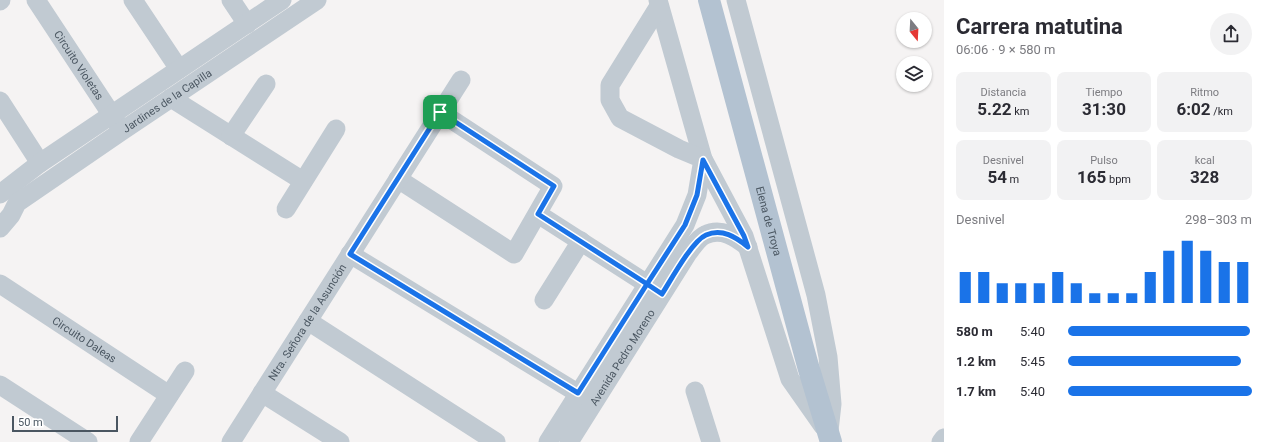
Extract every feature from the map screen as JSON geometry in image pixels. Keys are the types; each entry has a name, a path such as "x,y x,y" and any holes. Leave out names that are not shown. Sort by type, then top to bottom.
{"main road":[{"name":"Elena de Troya","path":"709,0 808,366 830,438"}],"street":[{"name":"Circuito Violetas","path":"36,0 117,123"},
{"path":"133,0 180,69"},
{"path":"231,0 247,24"},
{"name":"Jardines de la Capilla","path":"8,196 117,123 180,69 282,0"},
{"name":"Jardines de la Capilla","path":"8,196 40,163 117,123 171,98 317,0"},
{"path":"736,0 817,301 828,357 832,404 830,438"},
{"path":"659,3 703,160 744,236 790,380 830,438"},
{"path":"659,3 610,85 610,100 620,118 703,160"},
{"path":"231,35 241,51"},
{"name":"Ntra. Señora de la Asunción","path":"231,442 461,80"},
{"path":"231,136 266,84"},
{"path":"171,98 303,181"},
{"path":"0,101 40,163"},
{"path":"398,179 514,254 554,186 440,112"},
{"path":"286,209 336,129"},
{"name":"Avenida Pedro Moreno","path":"548,442 586,398 655,289 685,225 697,195 703,160"},
{"path":"0,228 11,215 8,196"},
{"path":"538,214 655,289"},
{"name":"Avenida Pedro Moreno","path":"655,289 705,235 725,233 735,237 748,247"},
{"path":"544,300 581,241"},
{"path":"350,254 586,398"},
{"name":"Circuito Daleas","path":"0,284 169,395"},
{"path":"308,321 496,442"},
{"path":"139,442 185,371"},
{"path":"0,385 88,442"},
{"path":"695,391 711,442"},
{"path":"262,393 340,442"},
{"name":"Avenida Pedro Moreno","path":"569,442 586,398"},
{"path":"941,442 944,438"}],"route":[{"path":"440,112 350,254 578,393 647,284 662,294 688,253 705,235 725,233 735,237 748,247 744,236 703,160 697,195 685,225 647,284 538,214 554,186 440,112"}]}
